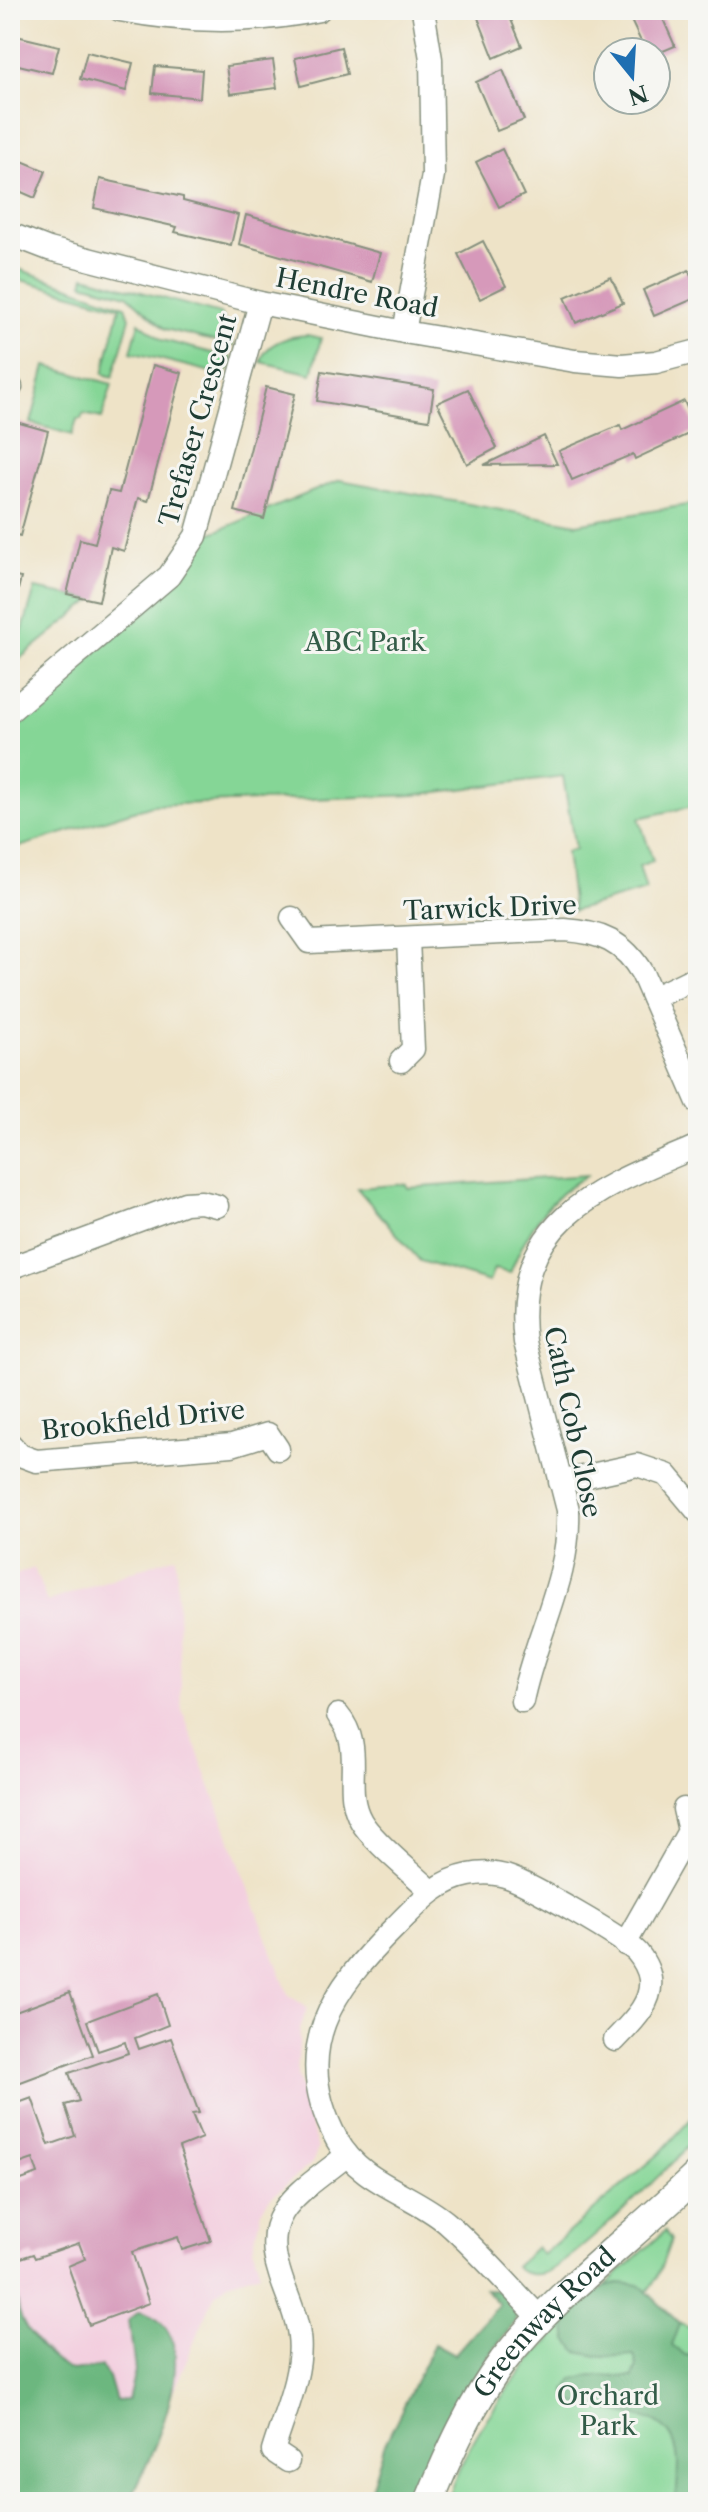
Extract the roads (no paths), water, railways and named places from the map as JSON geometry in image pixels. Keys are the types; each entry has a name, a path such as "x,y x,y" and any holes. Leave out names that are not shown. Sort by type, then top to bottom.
{"street":[{"path":"120,10 196,22 305,11"},
{"path":"404,332 433,175 431,59 423,10"},
{"name":"Hendre Road","path":"10,234 49,249 260,303 404,332 575,361 622,365 656,362 698,351"},
{"name":"Trefaser Crescent","path":"10,711 169,576 183,560 196,536 260,303"},
{"name":"Tarwick Drive","path":"292,918 309,942 587,931 618,944 633,958 698,1102"},
{"path":"401,1061 413,1049 408,939"},
{"path":"653,998 698,976"},
{"name":"Cath Cob Close","path":"522,1701 529,1668 566,1559 568,1510 523,1329 525,1289 533,1262 564,1215 584,1198 698,1146"},
{"path":"10,1268 185,1203 201,1202 217,1206"},
{"name":"Brookfield Drive","path":"10,1444 20,1455 36,1461 232,1445 268,1434 278,1449"},
{"path":"560,1482 637,1465 667,1475 698,1512"},
{"path":"338,1715 351,1731 354,1799 361,1822 431,1891"},
{"path":"625,1944 689,1831 684,1809"},
{"path":"541,2319 447,2223 364,2172 336,2140 320,2087 317,2057 326,2014 339,1990 364,1959 431,1891 448,1881 471,1874 494,1874 512,1878 625,1944 645,1963 651,1980 647,1999 637,2016 615,2040"},
{"path":"288,2461 273,2451 299,2357 300,2339 278,2269 272,2241 274,2224 289,2205 347,2155"},
{"name":"Greenway Road","path":"429,2502 477,2400 502,2363 541,2319 698,2174"}],"park label":[{"name":"ABC Park","path":"365,642"},
{"name":"Orchard Park","path":"608,2411"}]}
